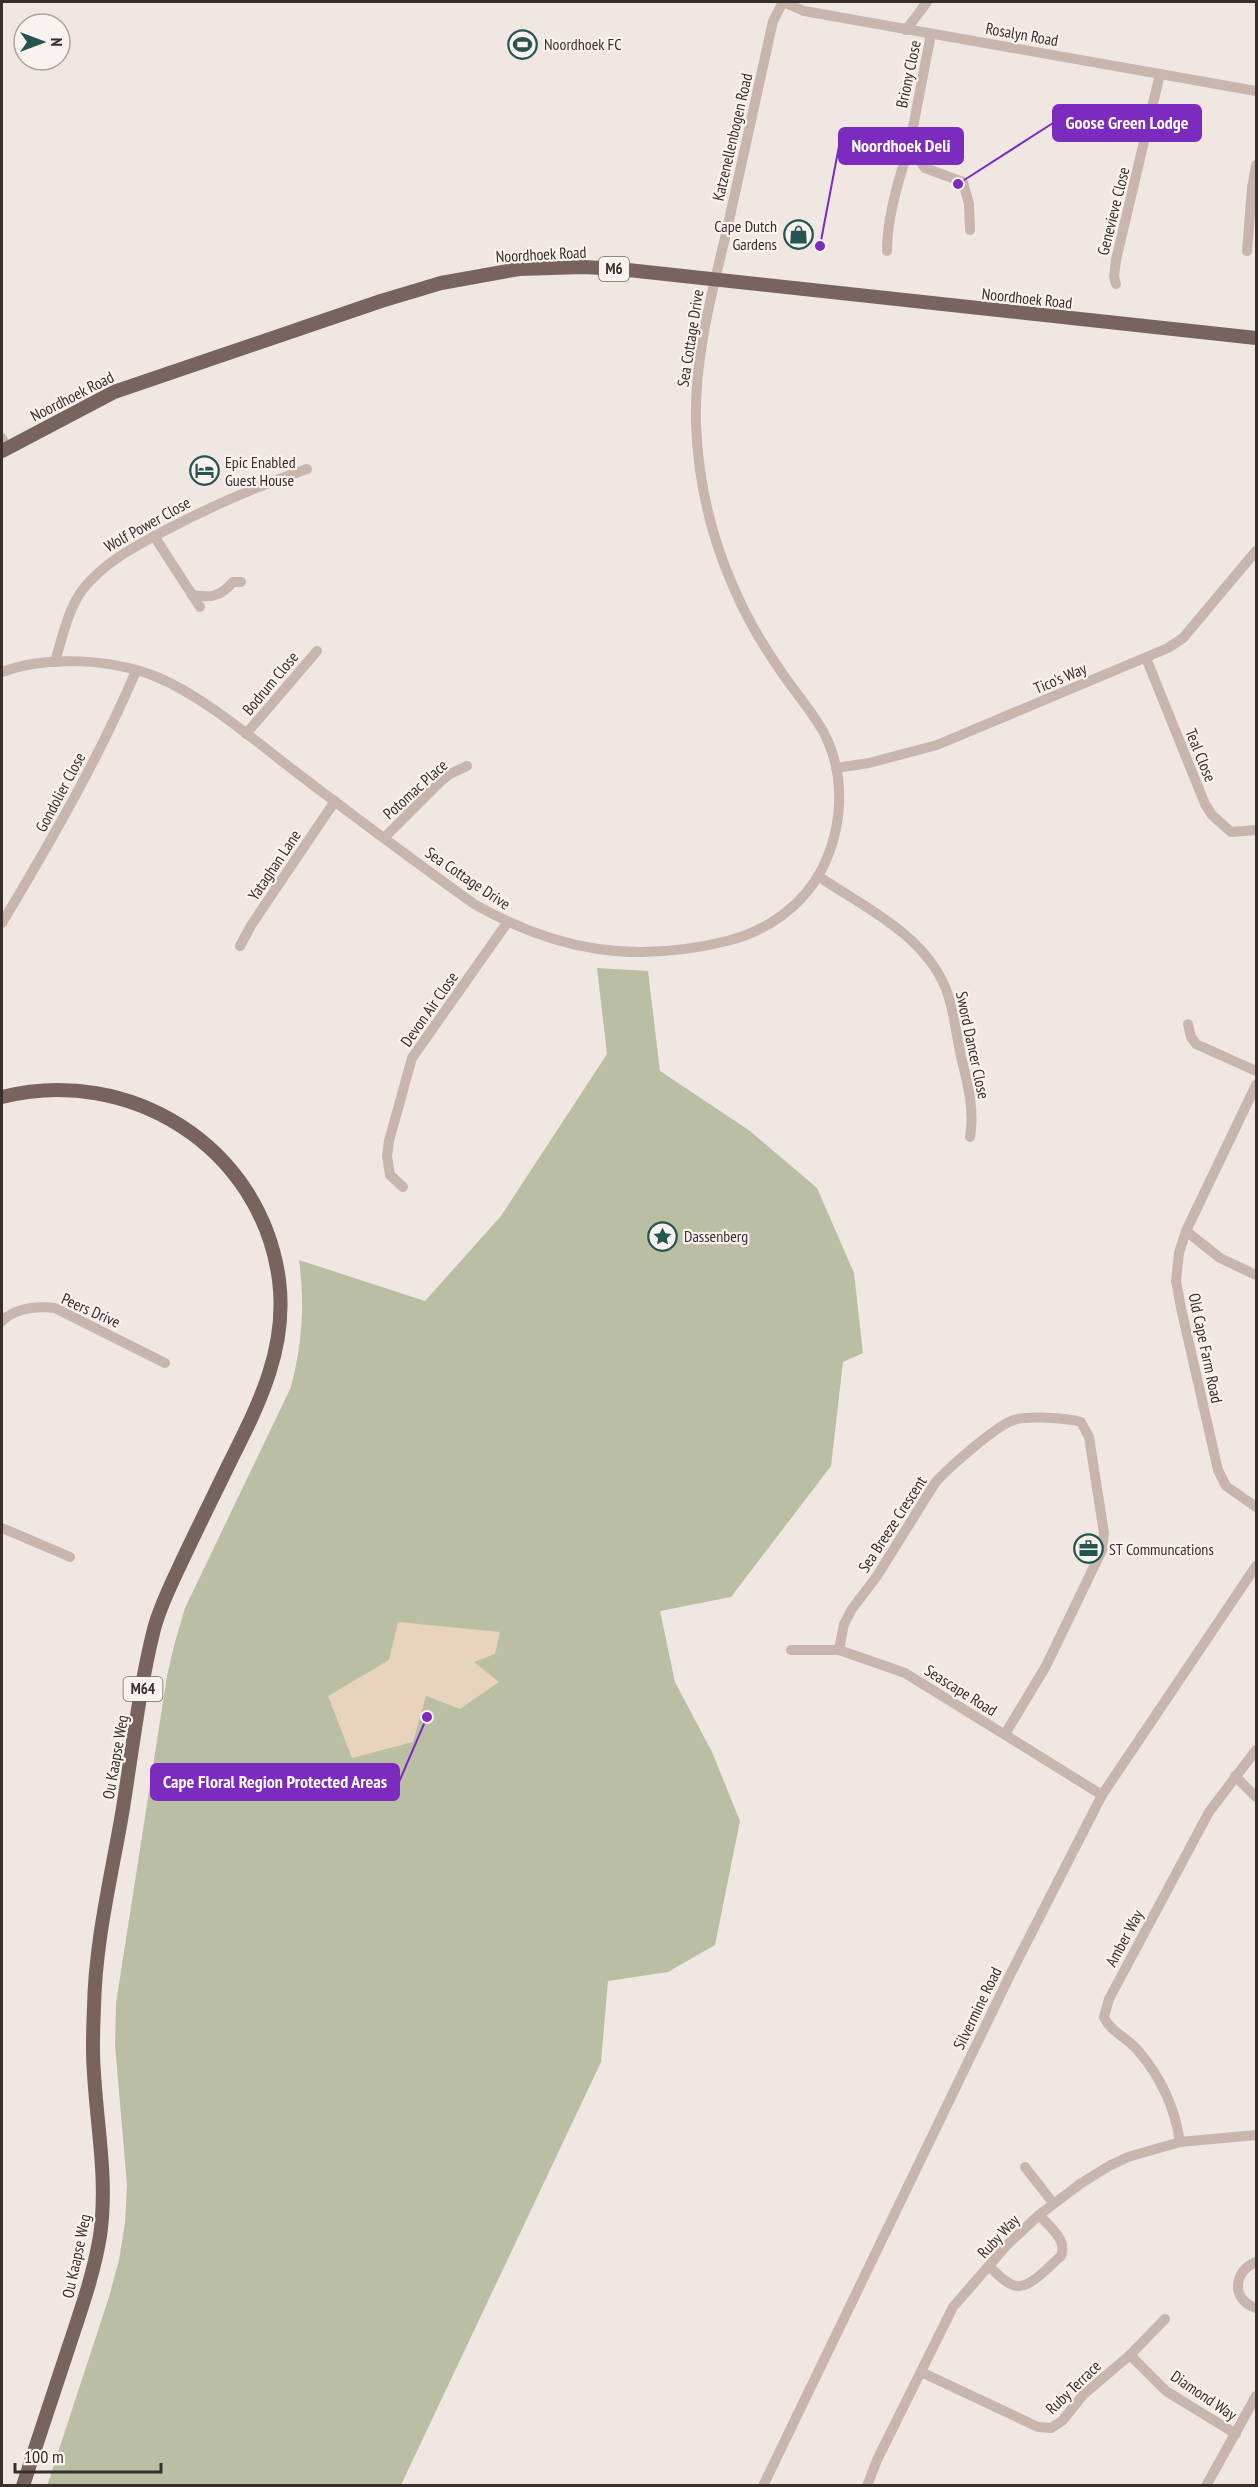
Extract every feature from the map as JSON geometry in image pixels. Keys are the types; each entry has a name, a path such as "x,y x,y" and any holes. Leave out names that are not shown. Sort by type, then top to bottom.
{"main road":[{"name":"Noordhoek Road","path":"3,446 114,392 381,301 441,283 519,269 584,267 1257,338"},
{"name":"Ou Kaapse Weg","path":"2,1097 42,1089 88,1091 131,1100 184,1128 221,1160 248,1194 272,1246 280,1297 278,1339 267,1383 173,1580 154,1626 106,1905 94,2002 94,2071 104,2163 99,2238 85,2296 23,2486"}],"street":[{"name":"Rosalyn Road","path":"783,2 798,9 906,30 1257,91"},
{"name":"Katzenellenbogen Road","path":"715,280 773,21 783,2"},
{"path":"906,30 927,2"},
{"name":"Briony Close","path":"887,251 887,235 909,148 931,34"},
{"name":"Genevieve Close","path":"1116,284 1114,277 1116,260 1160,74"},
{"path":"909,148 925,168 963,182 969,204 970,230"},
{"path":"1247,251 1251,195 1257,165"},
{"name":"Sea Cottage Drive","path":"2,672 30,664 97,663 136,670 177,687 246,734 474,904 507,923 545,938 592,950 648,954 733,940 766,926 802,898 818,876 829,854 840,812 836,768 823,733 778,668 741,604 718,549 708,512 699,463 696,424 700,356 715,280"},
{"name":"Wolf Power Close","path":"55,662 74,604 82,591 104,567 154,536 244,491 307,469"},
{"path":"154,536 200,608"},
{"name":"Tico's Way","path":"836,768 869,763 937,745 1168,648 1183,638 1257,551"},
{"path":"192,596 214,597 224,593 233,582 241,582"},
{"name":"Bodrum Close","path":"246,734 317,651"},
{"name":"Teal Close","path":"1146,658 1208,809 1231,832 1257,830"},
{"name":"Gondolier Close","path":"2,922 63,819 119,710 136,670"},
{"name":"Potomac Place","path":"385,837 441,781 467,766"},
{"name":"Yataghan Lane","path":"240,946 252,924 335,801"},
{"name":"Sword Dancer Close","path":"818,876 913,940 940,977 949,997 966,1076 973,1116 969,1137"},
{"name":"Devon Air Close","path":"403,1187 390,1175 387,1156 393,1123 412,1058 507,923"},
{"path":"1188,1024 1191,1037 1196,1044 1257,1071"},
{"name":"Old Cape Farm Road","path":"1257,1085 1186,1231 1179,1253 1176,1281 1218,1470 1226,1486 1257,1507"},
{"path":"1186,1231 1221,1258 1257,1275"},
{"name":"Peers Drive","path":"2,1321 9,1314 25,1310 41,1307 55,1308 165,1363"},
{"name":"Sea Breeze Crescent","path":"839,1650 844,1623 852,1609 877,1576 936,1483 947,1470 1010,1421 1026,1418 1081,1422 1089,1437 1104,1544 1046,1666 1005,1734"},
{"path":"2,1528 70,1557"},
{"name":"Silvermine Road","path":"764,2486 1011,1973 1102,1795 1257,1566"},
{"name":"Seascape Road","path":"791,1650 839,1650 905,1673 1102,1795"},
{"name":"Amber Way","path":"1180,2142 1175,2117 1161,2085 1140,2052 1111,2028 1104,2017 1109,1999 1199,1832 1235,1776 1257,1750"},
{"path":"1235,1776 1257,1797"},
{"name":"Ruby Way","path":"867,2486 877,2460 953,2307 1007,2245 1039,2215 1053,2203 1113,2164 1145,2151 1180,2142 1257,2135"},
{"path":"1025,2167 1053,2203"},
{"path":"990,2267 1011,2285 1022,2286 1029,2283 1061,2256 1063,2251 1061,2239 1039,2215"},
{"path":"1257,2262 1244,2270 1239,2281 1239,2292 1245,2303 1257,2308"},
{"name":"Ruby Terrace","path":"921,2372 1038,2427 1051,2428 1062,2421 1083,2395 1130,2355 1165,2319"},
{"name":"Diamond Way","path":"1130,2355 1171,2395 1236,2434"},
{"path":"1206,2486 1257,2396"}],"green space":[{"path":"597,968 648,971 660,1071 750,1131 817,1188 854,1273 863,1353 843,1362 831,1466 731,1597 660,1611 675,1682 712,1752 740,1821 715,1945 668,1972 608,1981 601,2062 401,2485 47,2486 109,2297 119,2260 125,2223 127,2185 115,2045 116,2003 167,1676 185,1608 291,1387 298,1355 301,1324 302,1293 299,1260 425,1301 501,1216 607,1054"}],"sand":[{"path":"398,1622 500,1632 495,1654 474,1662 499,1682 460,1709 426,1696 413,1742 352,1758 328,1696 389,1660"}],"place":[{"name":"Noordhoek FC","path":"523,44"},
{"name":"Goose Green Lodge","path":"958,184"},
{"name":"Cape Dutch Gardens","path":"798,235"},
{"name":"Noordhoek Deli","path":"820,246"},
{"name":"Epic Enabled Guest House","path":"204,471"},
{"name":"Dassenberg","path":"663,1236"},
{"name":"ST Communcations","path":"1088,1549"},
{"name":"Cape Floral Region Protected Areas","path":"427,1717"}]}
